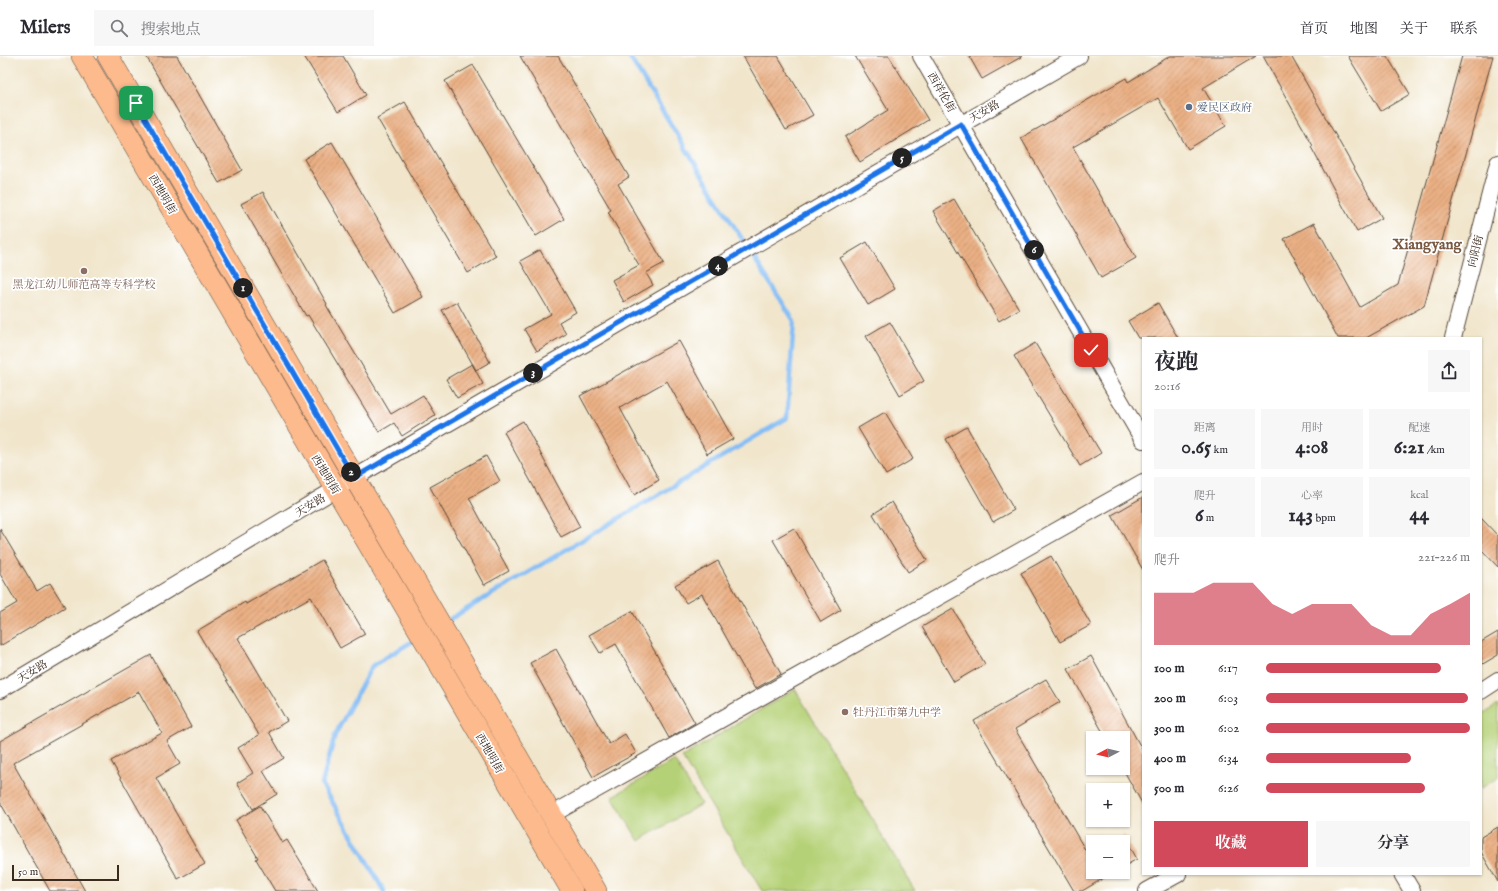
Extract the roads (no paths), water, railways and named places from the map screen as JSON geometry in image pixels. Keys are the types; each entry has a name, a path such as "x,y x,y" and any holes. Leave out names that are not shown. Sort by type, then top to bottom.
{"main road":[{"name":"西地明街","path":"82,56 572,891"},
{"name":"西地明街","path":"108,56 596,891"}],"street":[{"name":"西祥伦街","path":"921,56 1142,438"},
{"name":"天安路","path":"0,690 354,478 1078,56"},
{"name":"向阳街","path":"1453,337 1498,163"},
{"path":"551,815 1142,483"},
{"path":"1482,690 1498,680"},
{"path":"1147,891 1176,875"},
{"path":"1403,875 1412,891"}],"waterway":[{"path":"445,622 787,418 794,321 629,56"},
{"path":"384,891 322,784 335,735 372,666 418,638"}],"place":[{"name":"爱民区政府","path":"1189,107"},
{"name":"黑龙江幼儿师范高等专科学校","path":"84,271"},
{"name":"牡丹江市第九中学","path":"845,712"}],"district":[{"name":"Xiangyang","path":"1427,244"}]}
